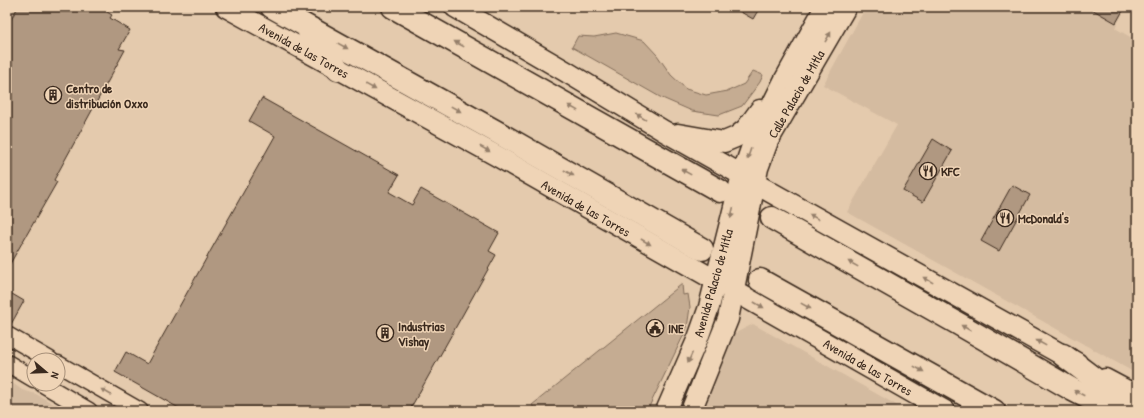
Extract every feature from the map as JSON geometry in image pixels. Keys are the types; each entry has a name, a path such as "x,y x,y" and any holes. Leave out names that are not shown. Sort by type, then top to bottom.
{"highway":[{"name":"Avenida de las Torres","path":"272,7 495,131 702,249"},
{"path":"393,7 720,191"},
{"path":"303,24 338,69"},
{"path":"772,218 1073,390 1114,411"},
{"name":"Avenida de las Torres","path":"760,280 994,411"},
{"path":"1063,356 1137,411"}],"main road":[{"name":"Avenida de las Torres","path":"226,7 497,156 945,411"},
{"path":"455,7 749,180 1137,396"},
{"name":"Calle Palacio de Mitla","path":"749,180 753,143 785,79 825,7"},
{"name":"Calle Palacio de Mitla","path":"749,180 758,168 768,141 846,7"},
{"path":"664,131 724,142 736,137 746,129 785,79"},
{"name":"Avenida Palacio de Mitla","path":"666,411 698,338 709,307 715,281 749,180"},
{"name":"Avenida Palacio de Mitla","path":"691,411 728,319 734,291 749,180"}],"street":[{"path":"7,335 36,352"},
{"path":"7,363 26,374"},
{"path":"66,369 140,411"},
{"path":"57,392 90,411"}],"shaded area":[{"path":"866,7 1126,7 1115,28 1137,41 1137,374 847,212 897,125 823,85"},
{"path":"616,33 644,41 657,55 671,75 686,89 706,95 728,91 744,84 753,71 763,75 760,82 742,106 719,115 692,111 660,97 572,47 578,36 594,37"},
{"path":"682,284 683,295 688,294 690,307 687,328 647,411 536,411 532,405"},
{"path":"753,324 907,411 697,411 730,336"},
{"path":"7,379 22,390 36,394 66,411 7,411"}],"building":[{"name":"Centro de distribución Oxxo","path":"18,7 99,7 112,15 110,18 130,30 119,49 125,50 54,180 57,182 7,269 7,26"},
{"path":"732,7 760,7 753,19"},
{"path":"1088,7 1125,7 1116,23"},
{"path":"262,98 399,175 389,192 412,205 421,189 499,233 489,251 496,255 409,411 184,411 115,372 126,352 147,364 275,136 249,121"},
{"name":"KFC","path":"933,139 952,151 923,202 903,191"},
{"name":"McDonald's","path":"1012,185 1030,195 999,251 981,241"},
{"path":"7,291 24,301 10,326 7,326"}],"place":[{"name":"Centro de distribución Oxxo","path":"53,95"},
{"name":"KFC","path":"928,171"},
{"name":"McDonald's","path":"1005,218"},
{"name":"INE","path":"655,328"},
{"name":"Industrias Vishay","path":"385,333"}]}
